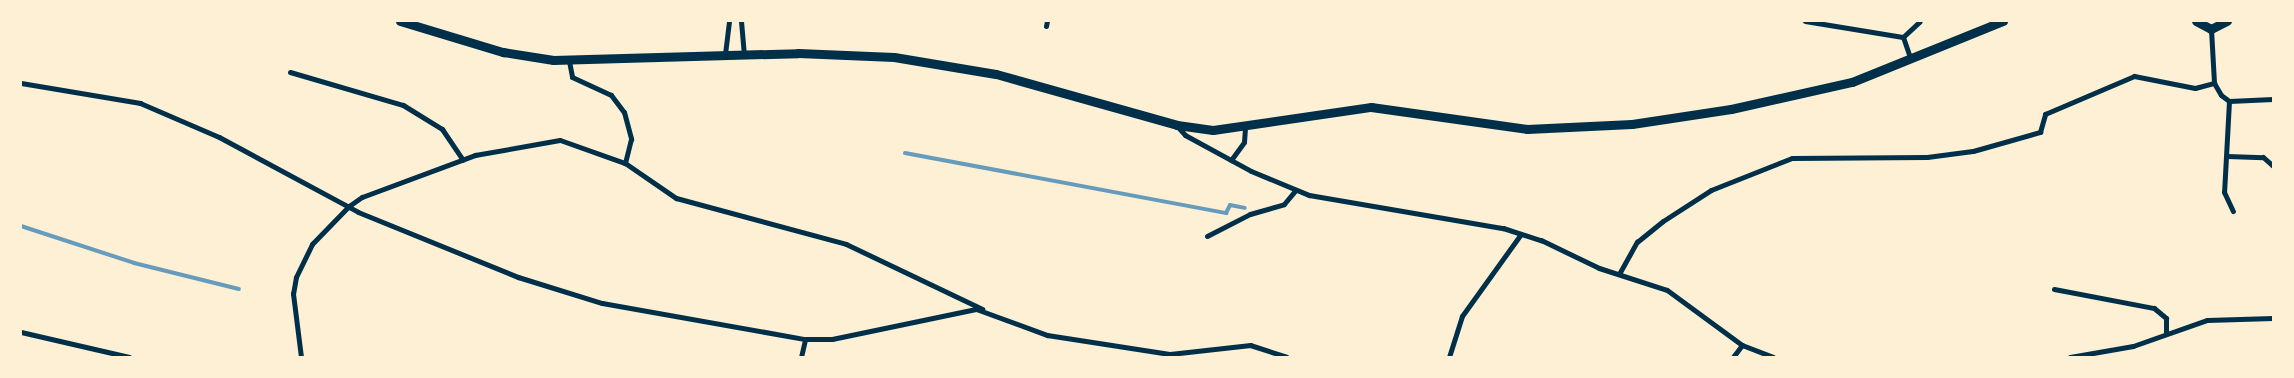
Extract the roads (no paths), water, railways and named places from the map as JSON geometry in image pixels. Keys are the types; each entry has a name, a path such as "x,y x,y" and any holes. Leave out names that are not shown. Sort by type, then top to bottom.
{"main road":[{"path":"400,21 503,52 569,61 744,53 858,53 926,61 1033,83 1177,125 1246,128 1322,112 1371,107 1528,129 1632,124 1817,91 1911,60 2003,21"},
{"path":"2196,22 2211,29 2227,22"}],"street":[{"path":"725,54 729,21"},
{"path":"741,21 744,53"},
{"path":"1806,21 1903,37"},
{"path":"1903,37 1920,21"},
{"path":"2211,29 2214,83 2229,101 2224,192 2233,211"},
{"path":"1903,37 1911,60"},
{"path":"569,61 572,77 611,95 624,112 631,139 626,163"},
{"path":"290,72 404,105 442,129 463,160"},
{"path":"1619,274 1636,242 1657,226 1711,190 1783,161 1821,156 1955,154 2040,132 2040,124 2045,114 2134,76 2196,88 2214,83"},
{"path":"21,83 115,96 148,106 218,137 349,206 569,294 805,339 832,339 982,310"},
{"path":"2229,101 2273,100"},
{"path":"1177,125 1185,135 1295,191 1358,206 1521,234 1619,274 1667,290 1742,345 1773,357"},
{"path":"1231,160 1244,142 1246,128"},
{"path":"301,357 293,294 296,277 312,244 349,206 463,160 514,145 560,140 626,163 676,198 846,244 964,297 982,310 1048,335 1170,354 1250,345 1286,357"},
{"path":"2227,156 2268,158 2273,166"},
{"path":"1207,236 1250,214 1284,204 1295,191"},
{"path":"1449,357 1462,316 1521,234"},
{"path":"2054,289 2154,308 2166,318 2166,332"},
{"path":"2070,357 2133,346 2166,332 2223,318 2273,318"},
{"path":"21,332 129,357"},
{"path":"801,357 805,339"},
{"path":"1733,357 1742,345"}],"waterway":[{"path":"905,153 1226,213 1230,205 1245,208"},
{"path":"21,226 134,263 239,289"}]}
